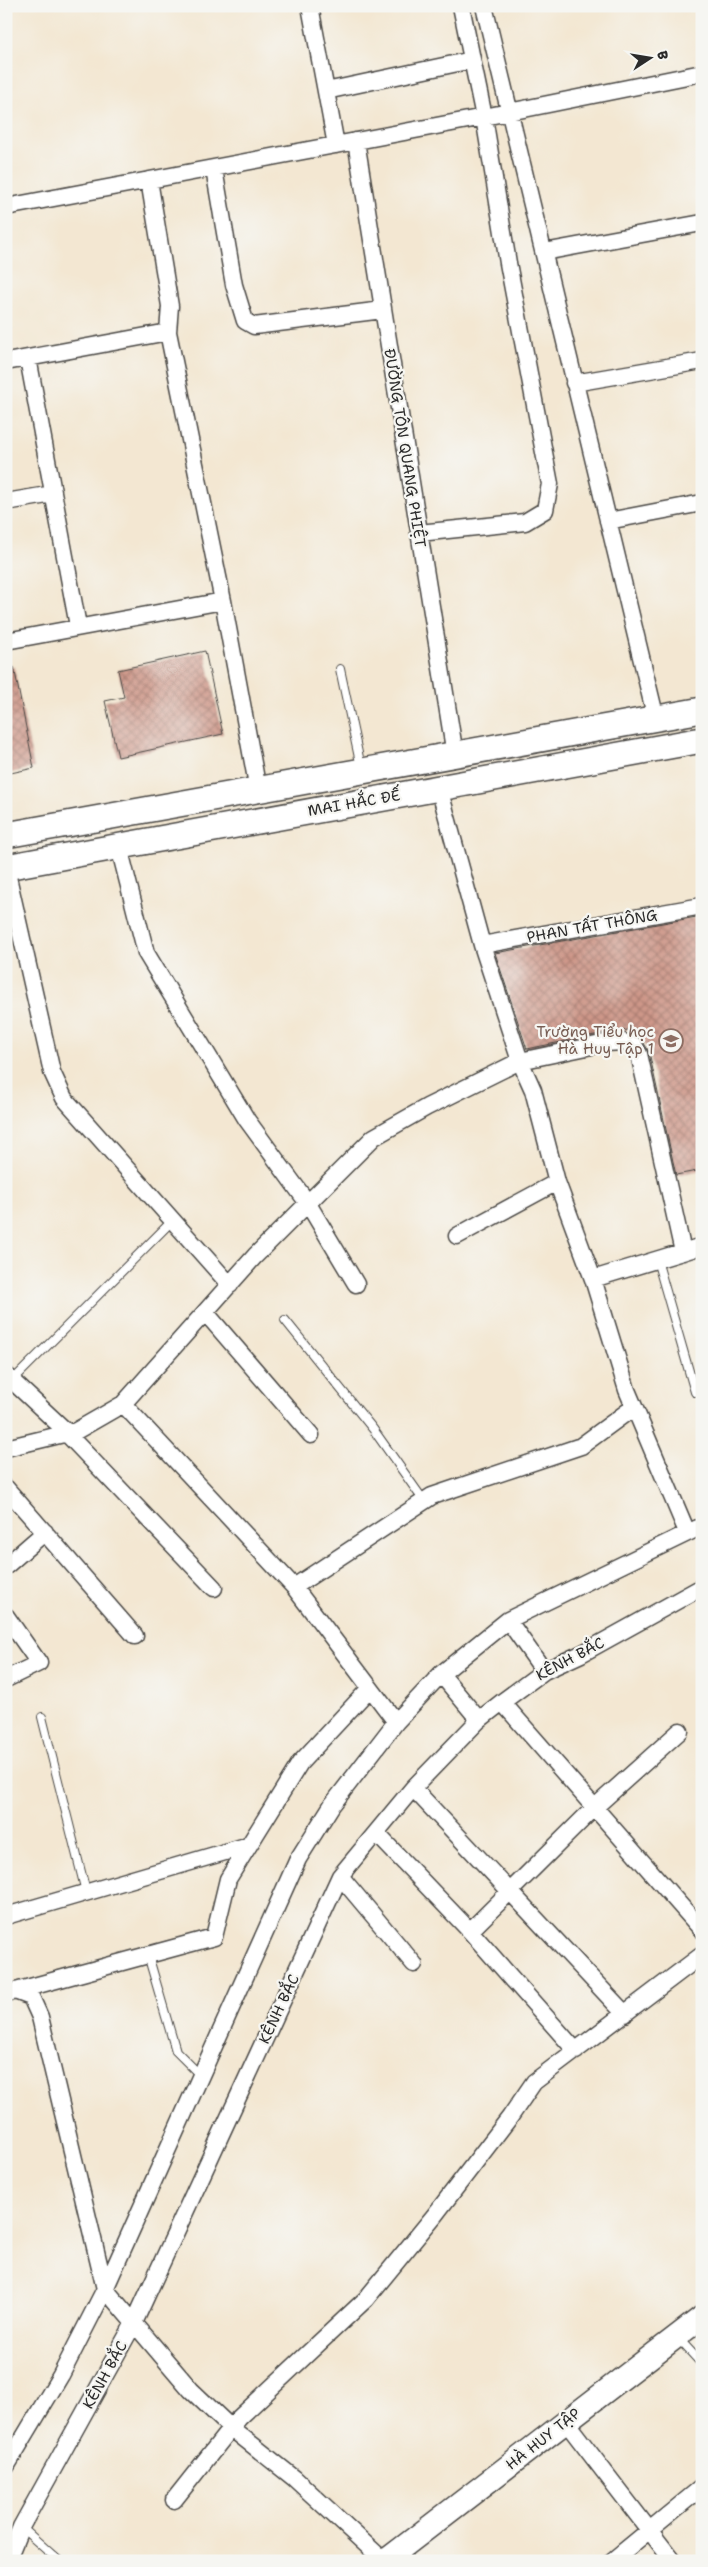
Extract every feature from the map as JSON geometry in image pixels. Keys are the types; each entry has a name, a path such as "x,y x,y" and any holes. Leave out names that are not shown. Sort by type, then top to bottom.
{"main road":[{"name":"MAI HẮC ĐẾ","path":"6,835 702,710"},
{"name":"MAI HẮC ĐẾ","path":"6,868 702,740"},
{"name":"HÀ HUY TẬP","path":"390,2559 702,2317"}],"street":[{"path":"310,6 336,145"},
{"path":"419,533 526,522 545,510 550,484 508,263 484,117 461,6"},
{"path":"484,6 508,112 544,252 656,719"},
{"path":"326,91 472,60"},
{"path":"6,208 356,142 702,73"},
{"name":"ĐƯỜNG TÔN QUANG PHIỆT","path":"356,142 455,755"},
{"path":"214,169 234,285 245,320 254,326 383,310"},
{"path":"149,180 170,306 168,332 223,601 258,790"},
{"path":"544,252 702,224"},
{"path":"6,362 168,332"},
{"path":"28,358 78,626"},
{"path":"574,383 702,361"},
{"path":"6,502 53,494"},
{"path":"608,521 702,503"},
{"path":"6,641 78,626 223,601"},
{"path":"6,2467 61,2375 105,2289 298,1860 332,1805 396,1722 441,1674 508,1620 694,1529 634,1407 593,1279 557,1182 533,1090 520,1062 482,945 439,788"},
{"path":"119,846 146,952 247,1120 307,1202 356,1284"},
{"path":"6,868 52,1072 64,1098 230,1285"},
{"name":"PHAN TẤT THÔNG","path":"482,945 702,906"},
{"path":"6,1448 76,1431 123,1404 204,1312 307,1202 374,1137 427,1107 520,1062 606,1043 623,1042 634,1045 639,1054 683,1252"},
{"path":"457,1236 557,1182"},
{"path":"593,1279 702,1246"},
{"path":"204,1312 311,1435"},
{"path":"9,1378 68,1433 214,1588"},
{"path":"123,1404 294,1587 396,1722"},
{"path":"294,1587 432,1496 581,1446 634,1407"},
{"path":"6,1488 135,1636"},
{"path":"6,1566 44,1532"},
{"name":"KÊNH BẮC","path":"7,2561 21,2527 134,2323 340,1876 377,1834 413,1788 479,1720 544,1671 580,1654 702,1587"},
{"path":"6,1616 39,1663 6,1679"},
{"path":"508,1620 544,1671"},
{"path":"441,1674 479,1720"},
{"path":"10,1992 214,1937 228,1880 300,1763 370,1688"},
{"path":"502,1702 702,1930"},
{"path":"470,1931 595,1807 680,1731"},
{"path":"413,1788 625,2014"},
{"path":"377,1834 470,1931 576,2051"},
{"path":"6,1916 249,1845"},
{"path":"340,1876 414,1964"},
{"path":"174,2500 231,2428 366,2299 463,2178 534,2082 702,1955"},
{"path":"10,1992 31,1997 40,2016 105,2289 191,2390 231,2428 390,2559"},
{"path":"566,2422 673,2561"},
{"path":"612,2561 702,2487"}],"lane":[{"path":"340,669 362,772"},
{"path":"9,1378 172,1220"},
{"path":"657,1260 695,1392 702,1388"},
{"path":"285,1320 373,1429 424,1501"},
{"path":"42,1717 86,1892"},
{"path":"148,1955 176,2051 201,2076"},
{"path":"677,2336 702,2364"},
{"path":"21,2527 59,2561"}],"building":[{"path":"205,651 223,734 118,757 105,701 124,697 118,670"},
{"path":"14,667 34,768 6,774 6,668"},
{"name":"Trường Tiểu học Hà Huy Tập 1","path":"702,916 702,1170 676,1175 649,1052 636,1029 604,1033 527,1049 495,953"}],"place":[{"name":"Trường Tiểu học Hà Huy Tập 1","path":"671,1041"}]}
